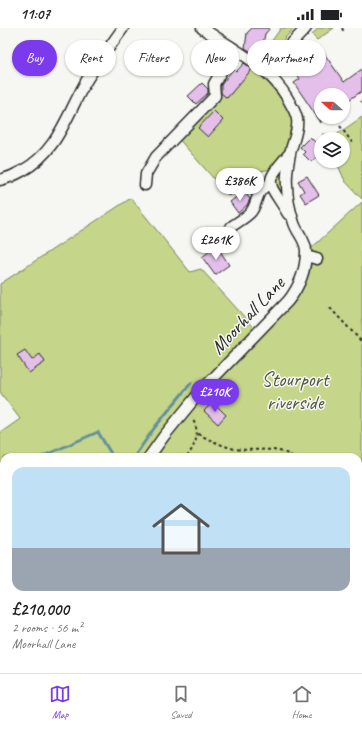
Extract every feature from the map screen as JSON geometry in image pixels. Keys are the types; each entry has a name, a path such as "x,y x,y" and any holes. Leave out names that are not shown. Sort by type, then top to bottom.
{"street":[{"path":"0,180 8,178 30,166 41,158 54,143 88,78 123,28"},
{"name":"Moorhall Lane","path":"202,28 220,40"},
{"path":"295,40 306,28"},
{"path":"145,185 146,174 156,157 215,96 214,84 219,76"},
{"name":"Moorhall Lane","path":"152,453 185,410 212,379 288,302 301,282 306,256 305,244 294,225 288,200 287,184 290,154 297,125 297,118 288,99 270,76"},
{"path":"290,154 272,175 270,184 272,190 294,225"},
{"path":"231,227 252,210 260,192 264,187 270,184"},
{"path":"306,256 317,259"}],"path":[{"path":"342,28 344,32"},
{"path":"340,126 354,146"},
{"path":"330,308 362,342"},
{"path":"185,410 190,414 195,422 198,434 189,453"},
{"path":"198,434 224,446 237,449 273,449 283,453"}],"green space":[{"path":"281,28 294,28 283,40 273,40"},
{"path":"318,28 334,28 317,40 312,35"},
{"path":"247,75 267,76 295,113 288,200 272,190 276,168 261,171 229,196 176,136 220,92 227,98"},
{"path":"362,117 362,199 345,181 339,168 350,168 350,132 340,132"},
{"name":"Stourport riverside","path":"131,198 190,272 201,269 258,332 251,340 301,293 307,262 306,253 362,202 362,453 0,453 0,433 20,419 0,392 0,284"}],"building":[{"path":"252,28 270,28 265,34 264,40 247,40 247,49 245,48 247,33"},
{"path":"326,56 344,82 362,69 362,91 350,99 350,88 314,88 314,113 294,83 300,79 298,76 326,76"},
{"path":"244,63 247,65 247,75 227,98 221,93 221,85 228,76 239,76 239,69"},
{"path":"202,83 208,89 208,93 196,104 188,96"},
{"path":"214,111 223,120 208,137 198,128"},
{"path":"310,137 314,141 314,159 311,162 303,154 305,152 300,147"},
{"path":"307,176 319,195 306,203 300,194 304,191 298,181"},
{"path":"244,191 250,199 247,205 238,213 230,202"},
{"path":"217,246 229,265 215,275 202,257"},
{"path":"25,350 32,360 40,354 45,362 29,373 17,355"},
{"path":"213,402 226,415 218,424 204,411"}],"waterway":[{"path":"137,453 155,427 191,383"},
{"path":"50,453 98,432 111,453"}]}
